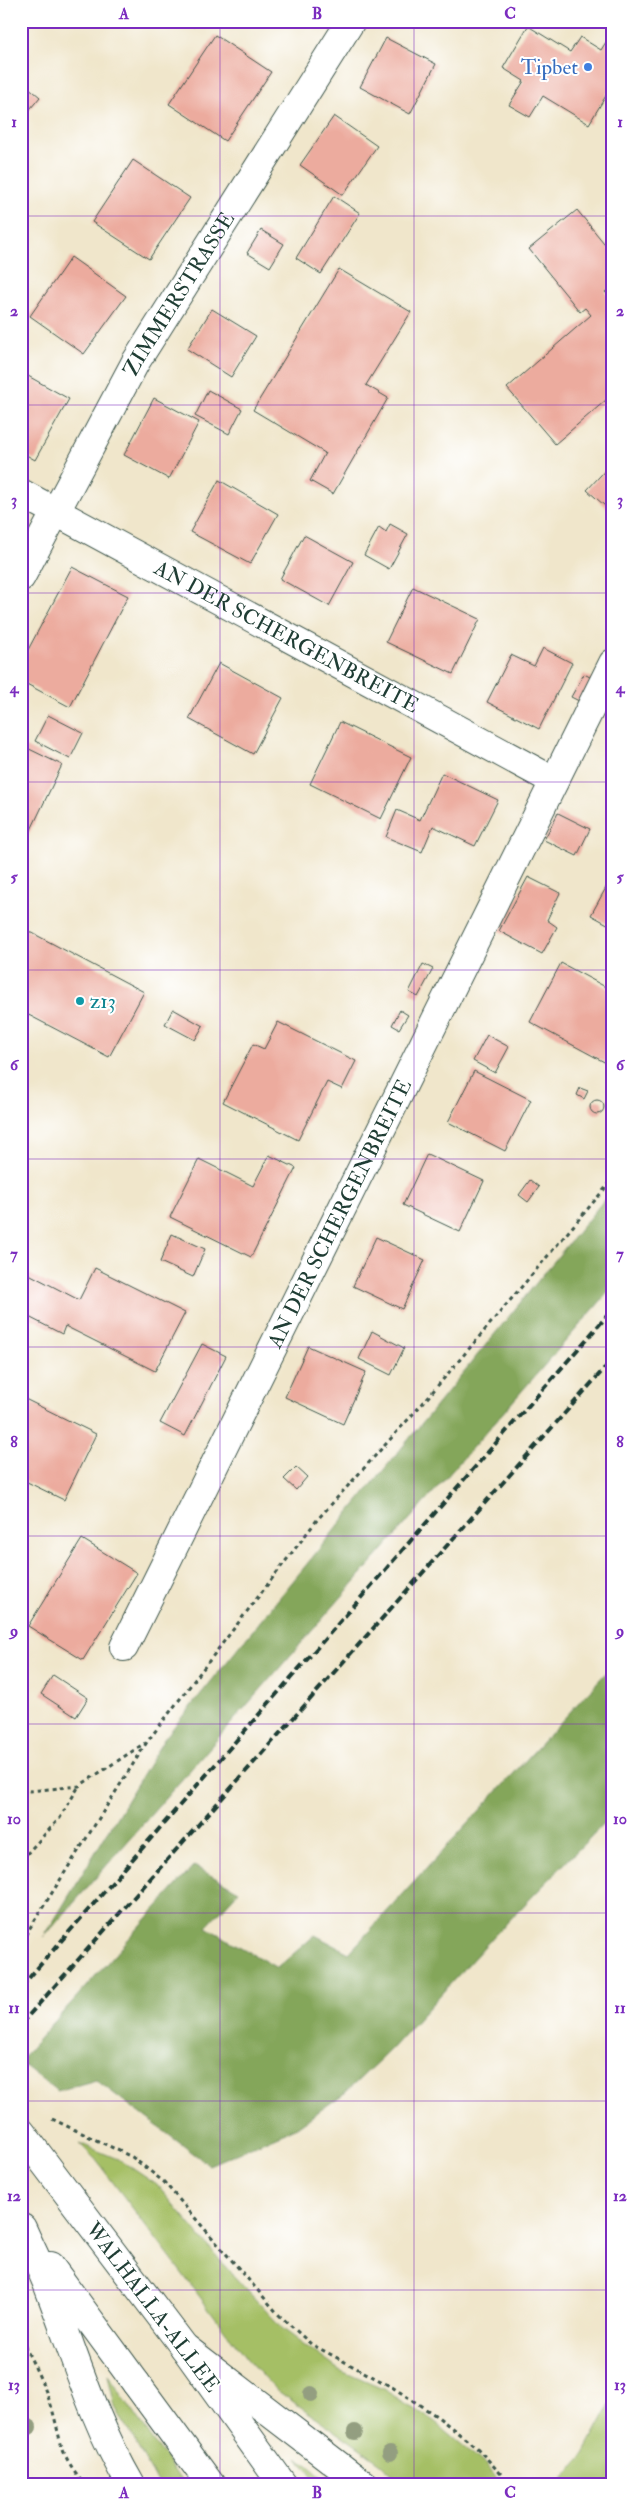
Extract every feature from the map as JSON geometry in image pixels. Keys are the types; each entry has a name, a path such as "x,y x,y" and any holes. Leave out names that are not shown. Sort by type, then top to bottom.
{"main road":[{"name":"ZIMMERSTRASSE","path":"21,577 135,363 351,21"},
{"name":"AN DER SCHERGENBREITE","path":"21,493 554,781"},
{"name":"AN DER SCHERGENBREITE","path":"124,1647 613,663"},
{"name":"WALHALLA-ALLEE","path":"21,2132 184,2347 283,2485"},
{"path":"22,2227 211,2485"},
{"path":"22,2227 50,2290 72,2357 114,2455 131,2485"},
{"path":"184,2347 364,2485"}],"path":[{"path":"21,1942 148,1742 317,1520 429,1396 613,1179"},
{"path":"21,1789 30,1791 79,1786 148,1742"},
{"path":"21,1860 60,1818 79,1786"},
{"path":"21,2094 32,2106"},
{"path":"46,2116 132,2157 164,2182 279,2315 311,2344 392,2387 438,2417 478,2449 511,2485"},
{"path":"21,2338 50,2404 62,2452 73,2470 86,2485"}],"green space":[{"path":"613,1189 613,1287 44,1937 164,1739"},
{"path":"613,1665 613,1814 494,1936 390,2050 346,2092 297,2127 209,2165 96,2080 57,2091 21,2063 21,2059 194,1866 239,1891 206,1927 277,1968 315,1935 349,1953"},
{"path":"79,2143 120,2160 157,2185 230,2272 283,2329 339,2370 383,2389 434,2421 487,2466 502,2485 404,2485 381,2463 275,2389 247,2359 96,2160"},
{"path":"108,2375 184,2485 159,2485 115,2407"},
{"path":"613,2399 613,2485 571,2485 563,2478 582,2457"},
{"path":"298,2457 331,2485 318,2485"}],"building":[{"path":"184,21 197,21 194,27"},
{"path":"528,26 570,52 580,37 601,50 606,42 613,46 613,84 589,124 543,96 530,117 509,105 524,81 503,68"},
{"path":"215,35 271,72 225,141 169,104"},
{"path":"386,38 436,64 410,114 360,87"},
{"path":"21,81 40,97 21,120"},
{"path":"334,116 377,146 343,195 300,165"},
{"path":"133,160 190,198 149,259 92,222"},
{"path":"334,196 360,213 321,274 296,258"},
{"path":"577,210 613,254 613,285 605,292 613,300 613,394 555,444 507,388 591,315 585,308 580,312 529,249"},
{"path":"261,230 284,244 270,267 247,253"},
{"path":"71,257 126,296 84,354 30,316"},
{"path":"339,269 411,312 366,385 388,398 333,494 310,481 325,453 253,410"},
{"path":"212,309 256,336 231,377 187,349"},
{"path":"21,372 69,399 35,460 21,452 21,431 24,426 21,424"},
{"path":"208,390 242,409 229,434 195,416"},
{"path":"154,398 199,422 169,479 124,455"},
{"path":"613,462 613,513 587,490"},
{"path":"219,480 278,514 250,564 190,532"},
{"path":"390,524 408,534 389,569 364,555 379,527 386,532"},
{"path":"304,535 353,562 329,606 280,579"},
{"path":"72,567 128,596 70,707 21,681 21,663"},
{"path":"413,587 480,619 453,674 386,642"},
{"path":"543,648 572,663 539,729 487,702 511,655 534,666"},
{"path":"219,663 283,698 253,754 189,719"},
{"path":"584,674 594,679 581,702 571,697"},
{"path":"48,715 83,733 70,759 35,741"},
{"path":"340,722 411,757 381,819 310,784"},
{"path":"21,745 62,765 28,836 21,833"},
{"path":"442,773 498,800 475,846 433,826 422,852 386,837 397,810 420,820"},
{"path":"558,813 590,829 577,856 544,840"},
{"path":"613,875 613,927 591,915"},
{"path":"528,877 560,893 547,920 557,927 542,954 499,931"},
{"name":"z13","path":"21,927 144,992 109,1057 21,1011"},
{"path":"561,963 613,991 613,1054 608,1064 530,1022"},
{"path":"423,964 433,969 418,997 409,992"},
{"path":"173,1009 203,1026 195,1040 165,1024"},
{"path":"400,1010 408,1015 399,1029 392,1025"},
{"path":"278,1022 356,1061 342,1089 327,1082 298,1140 223,1102 253,1044 264,1049"},
{"path":"487,1035 509,1047 495,1073 473,1061"},
{"path":"474,1071 531,1100 505,1151 448,1122"},
{"path":"580,1088 588,1091 584,1099 577,1095"},
{"path":"597,1100 602,1102 604,1107 602,1112 597,1114 592,1112 590,1107 592,1102"},
{"path":"427,1154 484,1181 460,1232 403,1205"},
{"path":"269,1155 296,1168 251,1257 170,1217 199,1159 253,1186"},
{"path":"530,1180 539,1187 528,1202 519,1195"},
{"path":"172,1234 205,1249 193,1277 160,1262"},
{"path":"376,1237 425,1260 402,1309 353,1286"},
{"path":"95,1268 185,1313 155,1371 65,1326 62,1334 21,1313 21,1285 27,1273 79,1300"},
{"path":"372,1331 404,1348 391,1375 359,1359"},
{"path":"202,1344 226,1356 185,1436 160,1423"},
{"path":"308,1346 366,1372 343,1424 285,1397"},
{"path":"21,1397 96,1434 64,1500 21,1479"},
{"path":"296,1467 307,1477 296,1490 284,1479"},
{"path":"82,1539 137,1573 83,1660 28,1626"},
{"path":"53,1675 88,1698 76,1717 41,1694"}],"railway":[{"path":"21,1987 613,1309"},
{"path":"21,2024 613,1359"}],"place":[{"name":"Tipbet","path":"588,67"},
{"name":"z13","path":"80,1001"}]}
